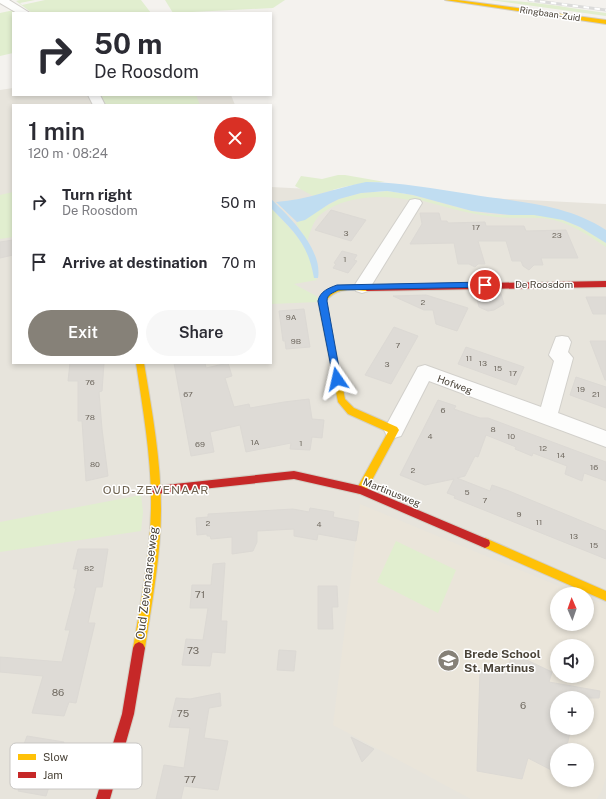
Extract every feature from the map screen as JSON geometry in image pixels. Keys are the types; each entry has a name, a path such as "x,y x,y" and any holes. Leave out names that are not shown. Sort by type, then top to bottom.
{"street":[{"path":"2,0 23,12"},
{"name":"Ringbaan-Zuid","path":"447,0 606,22"},
{"path":"362,287 415,203"},
{"name":"De Roosdom","path":"394,430 351,411 341,400 322,301 323,296 332,289 362,287 606,284"},
{"path":"547,418 564,358 558,355 562,342"},
{"name":"Oud Zevenaarseweg","path":"119,743 128,714 152,564 155,536 156,490 140,364"},
{"name":"Hofweg","path":"361,490 425,372 606,439"},
{"name":"Martinusweg","path":"156,490 294,475 361,490 606,596"},
{"name":"Oud Zevenaarseweg","path":"103,799 106,789"}],"shaded area":[{"path":"12,88 12,96 231,96 235,104 12,104 12,364 272,364 272,187 606,204 606,799 0,799 0,90"},
{"name":"Brede School St. Martinus","path":"360,504 561,587 550,587 550,631 594,631 594,601 606,605 606,777 602,790 597,799 471,799 333,725"}],"green space":[{"path":"35,0 20,3 22,5 45,0 141,0 150,12 31,12 16,1"},
{"path":"165,0 285,0 273,8 172,12"},
{"path":"490,0 519,1 606,13 606,16"},
{"path":"14,10 17,12 12,12 12,53 0,56 0,13"},
{"path":"101,96 196,96 200,104 104,104"},
{"path":"338,175 385,182 349,186 313,196 295,186 301,176 322,179"},
{"path":"387,191 412,195 475,212 499,215 544,216 563,220 589,232 606,243 606,247 582,232 557,221 539,218 480,215 415,199 413,201 390,197 353,200 331,208 318,217 312,227 307,242 296,223 339,199 361,193"},
{"path":"12,192 12,237 0,239 0,195"},
{"path":"272,209 290,229 309,254 317,280 294,284 318,297 318,302 272,304"},
{"path":"141,495 143,512 141,531 0,552 0,522"},
{"path":"396,541 456,570 438,613 377,582"}],"water":[{"path":"366,182 418,186 557,209 574,214 606,230 606,243 580,227 563,220 534,215 511,215 472,211 413,195 387,191 361,193 339,199 305,220 297,222 276,202 299,199"},
{"path":"272,200 296,225 310,245 318,267 318,278 314,278 304,247 287,224 272,209"}],"building":[{"path":"331,210 366,220 351,241 315,230"},
{"path":"420,213 439,213 441,221 447,221 448,223 485,222 486,226 524,226 526,231 566,230 578,258 541,258 543,265 534,265 529,270 523,266 521,261 512,261 506,241 478,241 485,264 478,264 475,267 469,264 458,264 454,243 410,244 422,224"},
{"path":"12,240 12,255 0,258 0,242"},
{"path":"342,251 357,255 354,260 357,261 348,273 333,268 336,264 334,263"},
{"path":"501,294 504,304 494,310 488,311 479,307 476,295"},
{"path":"426,295 468,308 457,331 436,324 433,310 424,310 393,296"},
{"path":"586,297 606,297 606,314 593,314"},
{"path":"304,309 310,347 286,349 285,341 283,341 279,311"},
{"path":"394,327 418,336 391,384 365,375"},
{"path":"590,341 606,341 606,380 605,380"},
{"path":"466,347 524,367 516,385 458,364"},
{"path":"70,364 104,364 102,391 99,392 108,476 86,481 82,421 78,421 78,381 68,381"},
{"path":"174,364 205,364 206,368 228,364 232,376 225,378 234,407 249,404 250,408 309,399 312,419 324,420 322,438 312,437 310,450 290,449 291,443 246,452 240,425 210,432 214,452 191,456"},
{"path":"576,377 606,387 606,408 570,395"},
{"path":"438,400 456,406 454,409 480,418 488,418 606,462 606,481 584,473 582,481 565,474 567,466 533,453 532,456 515,449 516,447 486,435 478,457 475,456 465,476 457,478 490,491 492,485 509,491 606,531 606,559 454,498 455,496 447,493 454,479 425,485 400,475"},
{"path":"310,508 334,512 333,517 359,522 356,541 318,534 317,540 294,536 294,529 257,531 257,542 253,551 232,554 232,537 211,539 210,536 207,536 207,534 197,535 196,518 208,517 208,514 293,509 309,512"},
{"path":"78,549 108,549 102,587 96,587 88,623 95,623 76,703 69,702 64,716 32,713 43,676 0,672 0,657 62,662 70,630 65,630 76,588 74,588 78,569 73,569"},
{"path":"225,563 221,621 227,621 225,653 212,652 210,666 182,665 186,639 203,640 208,608 190,608 192,585 211,585 213,564"},
{"path":"318,586 337,586 338,607 332,607 333,629 318,629"},
{"path":"279,650 296,651 294,671 277,670"},
{"path":"512,653 550,671 550,683 600,691 599,698 594,698 594,691 550,691 550,735 569,735 568,743 550,743 550,769 528,758 522,779 477,771 480,669 507,674"},
{"path":"220,693 221,706 209,708 204,738 228,741 218,790 184,786 181,799 156,799 164,765 184,768 190,728 169,727 176,698 190,699"},
{"path":"27,736 64,742 64,743 24,743"},
{"path":"351,737 374,749 362,762"},
{"path":"19,789 48,789 46,796 18,791"}],"railway":[{"path":"529,0 606,10"}],"traffic: slow":[{"path":"447,0 606,22"},
{"path":"361,490 394,430 351,411 341,400 322,301 330,291 336,289 348,287 367,288"},
{"path":"139,648 154,550 156,510 154,458 140,364"},
{"path":"485,543 606,596"}],"traffic: jam":[{"path":"367,288 606,284"},
{"path":"156,490 294,475 361,490 485,543"},
{"path":"119,743 128,714 139,648"},
{"path":"103,799 106,789"}],"place":[{"name":"Brede School St. Martinus","path":"449,661"}],"district":[{"name":"OUD-ZEVENAAR","path":"156,490"}],"route":[{"path":"337,379 322,301 323,296 332,289 485,285"}]}
